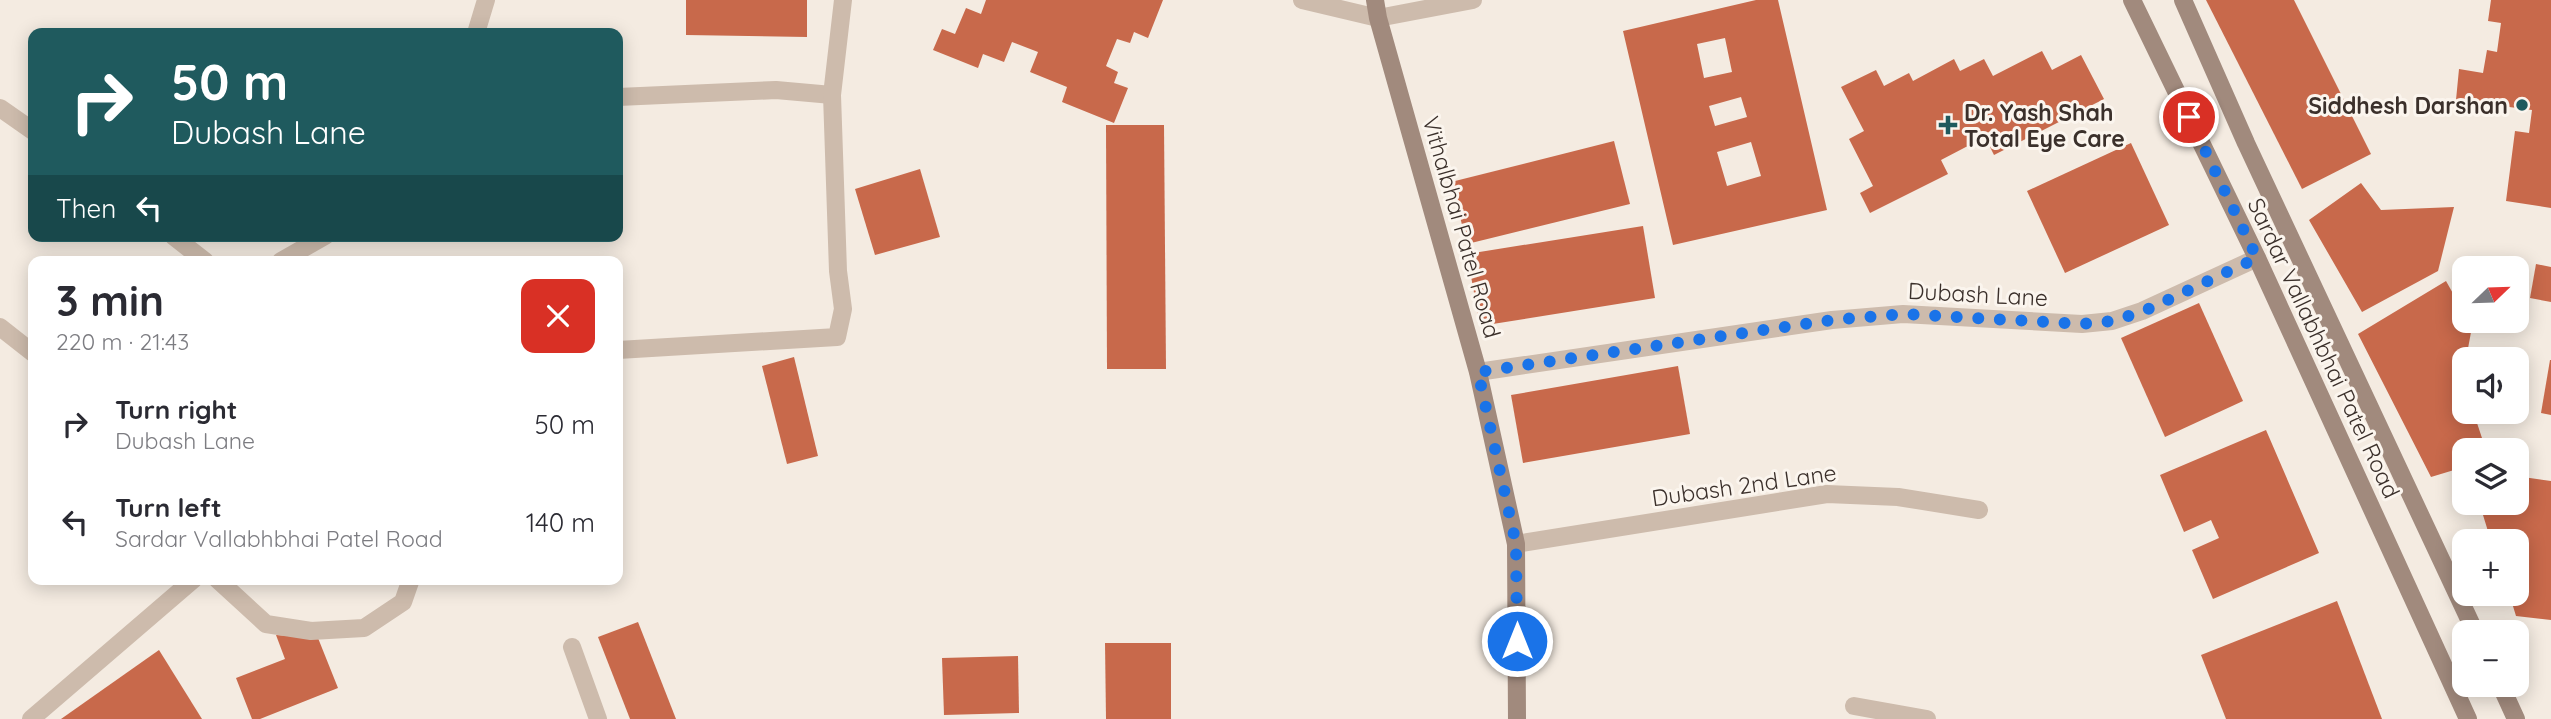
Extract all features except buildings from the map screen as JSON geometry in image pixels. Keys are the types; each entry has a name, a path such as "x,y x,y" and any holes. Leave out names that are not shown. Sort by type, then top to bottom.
{"main road":[{"name":"Vithalbhai Patel Road","path":"1375,0 1378,19 1478,372 1516,544 1517,719"},
{"name":"Sardar Vallabhbhai Patel Road","path":"2132,0 2257,258 2468,719"},
{"name":"Sardar Vallabhbhai Patel Road","path":"2183,0 2246,143 2469,620"},
{"path":"2506,697 2516,719"}],"street":[{"path":"478,28 486,0"},
{"path":"623,350 837,337 842,309 838,271 832,95 843,0"},
{"path":"1302,0 1378,19 1473,0"},
{"path":"623,97 776,90 832,95"},
{"path":"0,107 28,127"},
{"path":"181,242 199,256"},
{"path":"290,256 314,242"},
{"name":"Dubash Lane","path":"1478,372 1832,320 1903,314 2082,324 2112,321 2142,312 2257,258"},
{"path":"0,327 28,349"},
{"name":"Dubash 2nd Lane","path":"1516,544 1827,494 1898,497 1979,510"},
{"path":"31,719 187,585"},
{"path":"224,585 266,624 311,631 364,628 403,602 409,585"},
{"path":"572,648 598,719"},
{"path":"1854,706 1927,719"}],"place":[{"name":"Siddhesh Darshan","path":"2522,105"},
{"name":"Dr. Yash Shah Total Eye Care","path":"1948,125"}],"route":[{"path":"1517,641 1516,544 1478,372 1832,320 1903,314 2082,324 2112,321 2142,312 2257,258 2189,117"}]}
